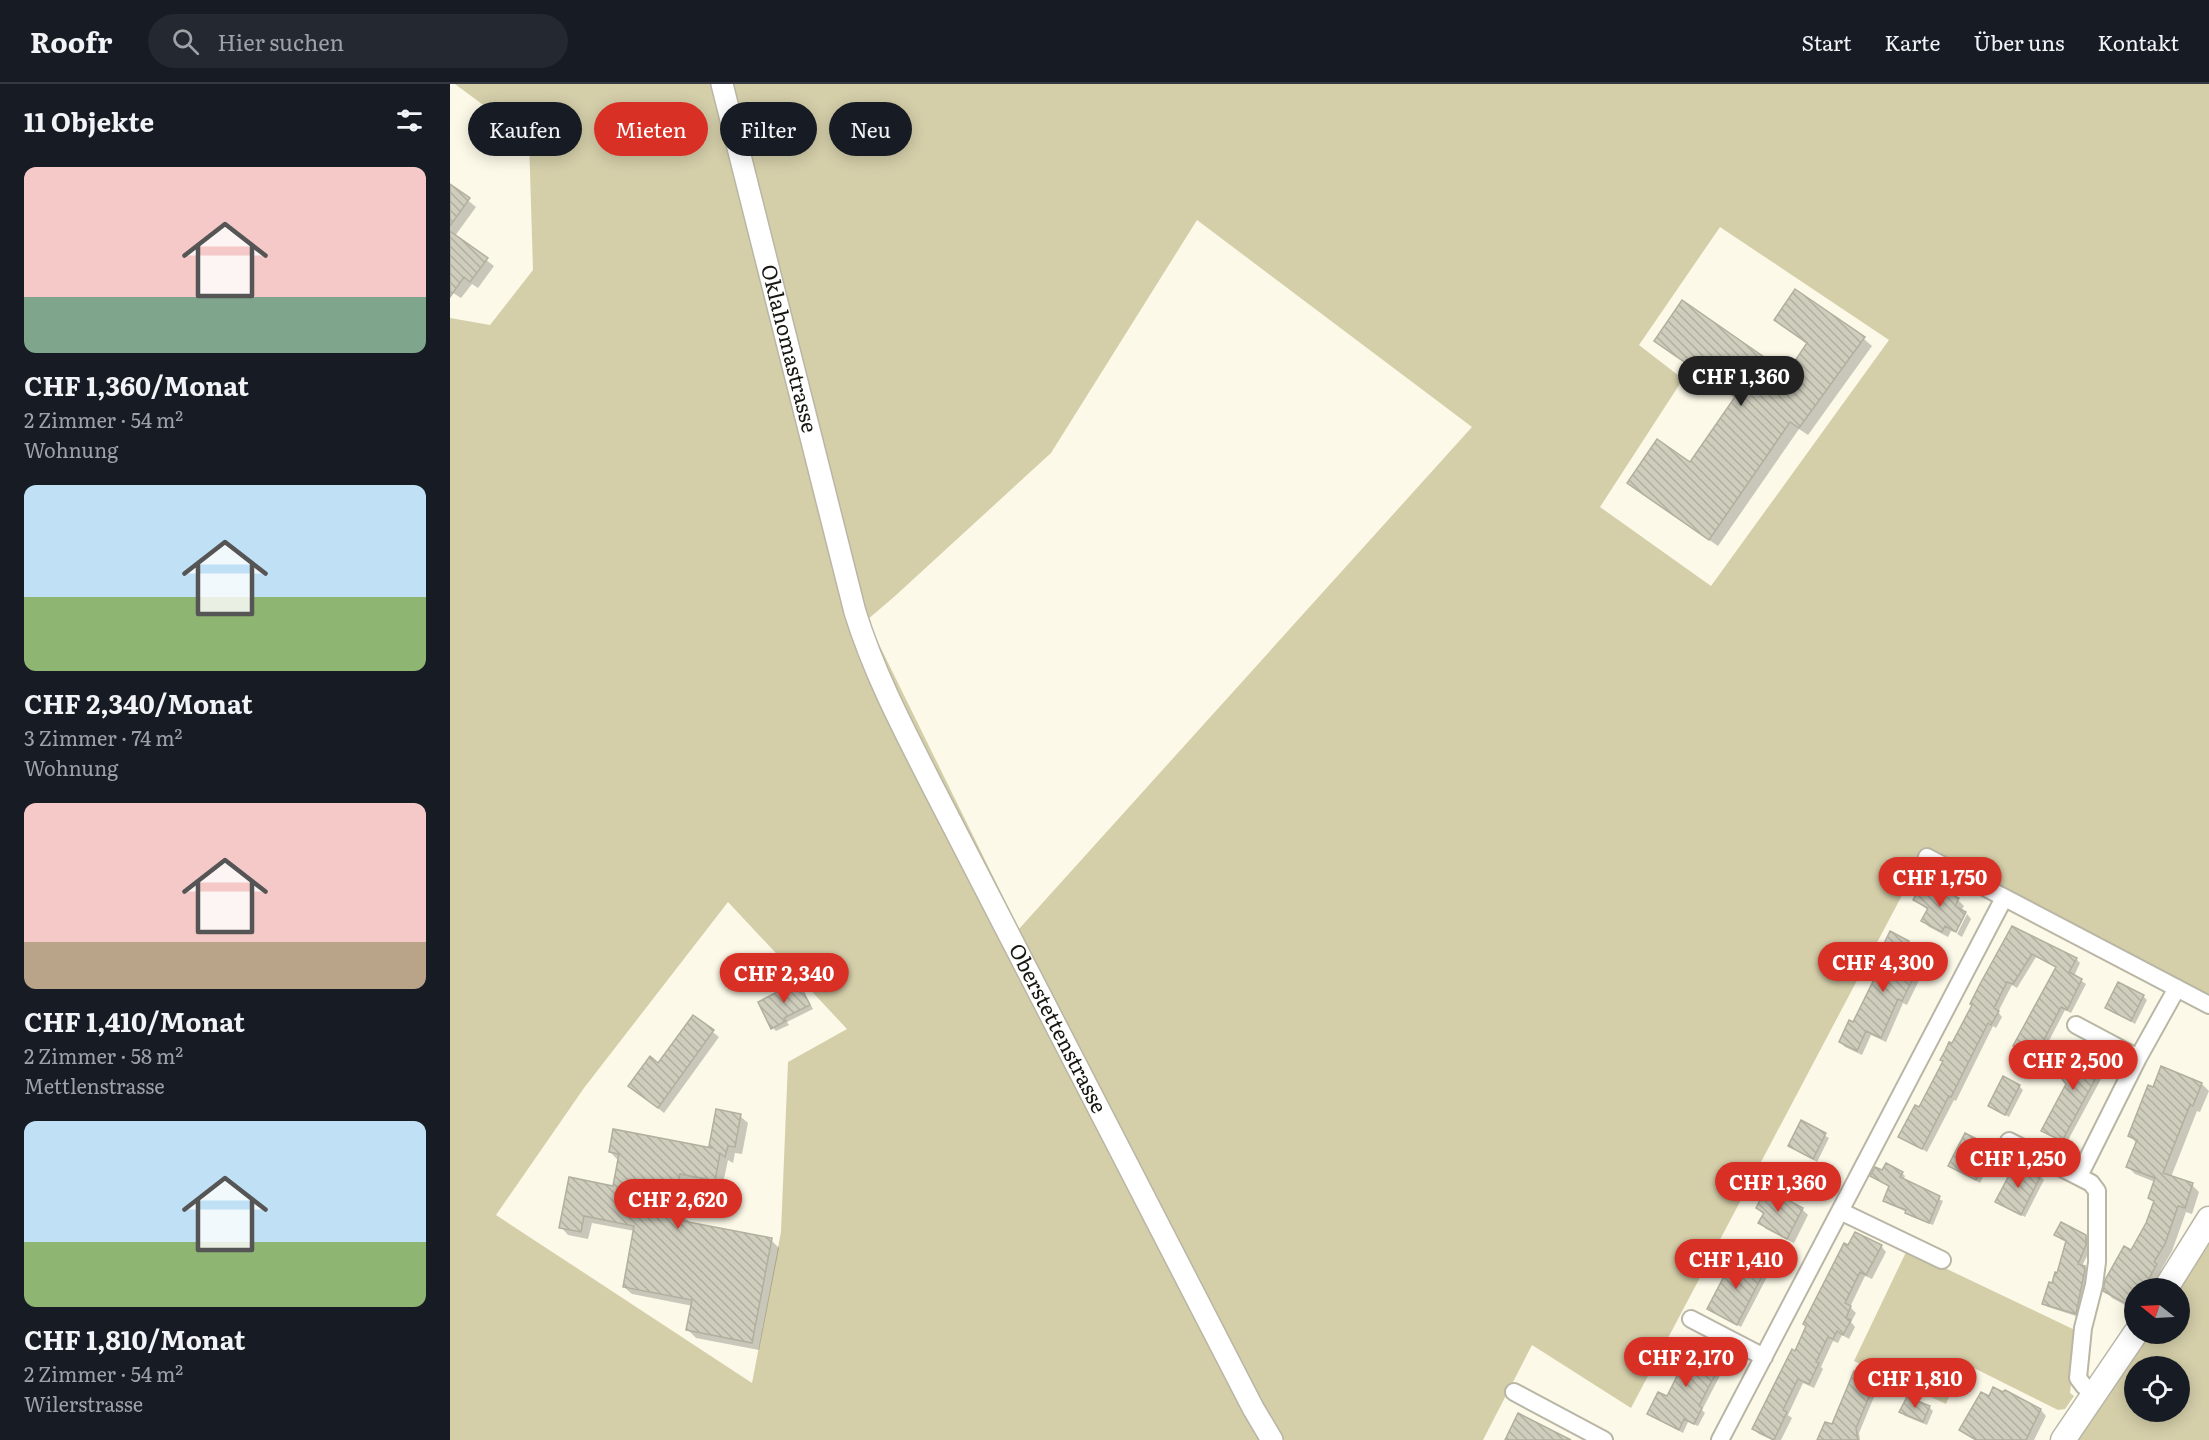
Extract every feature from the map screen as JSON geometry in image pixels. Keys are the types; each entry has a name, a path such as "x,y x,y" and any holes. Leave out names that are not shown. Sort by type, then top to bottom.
{"main road":[{"path":"2172,1278 2209,1219"},
{"path":"2063,1440 2129,1344"}],"street":[{"name":"Oklahomastrasse","path":"722,84 855,612"},
{"name":"Oberstettenstrasse","path":"855,612 866,648 886,696 1253,1408 1272,1440"},
{"path":"1927,858 2209,1005"},
{"path":"1726,1438 1764,1357 2004,898"},
{"path":"2079,1176 2138,1058 2177,988"},
{"path":"2076,1025 2138,1058"},
{"path":"2009,1141 2091,1182 2097,1191 2097,1262 2094,1285 2083,1328 2078,1378 2094,1393"},
{"path":"1840,1211 1942,1260"},
{"path":"1691,1320 1764,1357"},
{"path":"1514,1392 1605,1440"}],"shaded area":[{"path":"455,84 2209,84 2209,995 1927,848 1631,1408 1532,1345 1483,1440 450,1440 450,318 490,325 533,270 530,156 582,156 582,102 479,102","holes":["1197,220 1472,427 1019,929 867,620 1051,453","1720,227 1889,340 1711,586 1600,507 1683,379 1639,345","728,902 847,1029 788,1062 781,1232 752,1383 496,1215 584,1088"]},
{"path":"2209,1237 2209,1440 2074,1440 2124,1367 2124,1422 2190,1422 2190,1356 2132,1356 2140,1344 2190,1344 2190,1278 2186,1278"},
{"path":"1907,1250 2077,1331 2070,1393 2074,1396 2065,1409 2058,1410 1964,1363 1946,1404 1854,1361"}],"building":[{"path":"450,184 470,198 450,226"},
{"path":"450,231 488,258 470,282 464,277 450,297"},
{"path":"1795,289 1865,337 1799,428 1790,422 1709,540 1627,483 1657,439 1690,462 1735,397 1654,341 1682,300 1787,373 1807,343 1774,320"},
{"path":"1922,882 1959,898 1955,906 1966,912 1956,932 1945,926 1942,932 1921,921 1928,908 1913,900"},
{"path":"2012,926 2077,958 2069,972 2082,979 2067,1010 2061,1007 2035,1057 2013,1046 2056,967 2032,954 2013,984 2007,982 1994,1008 1999,1011 1991,1025 1988,1023 1922,1149 1898,1137 1915,1105 1919,1107 1943,1061 1940,1060 1949,1042 1952,1043 1980,984"},
{"path":"1890,931 1909,941 1902,955 1920,964 1902,1001 1898,999 1881,1038 1866,1031 1857,1051 1839,1042 1849,1020 1853,1022 1887,953 1881,950"},
{"path":"798,981 810,1005 784,1018 786,1021 771,1029 758,1002"},
{"path":"2118,982 2144,995 2131,1021 2105,1008"},
{"path":"693,1015 714,1030 658,1108 628,1086 650,1056 658,1063"},
{"path":"2078,1044 2104,1058 2102,1060 2105,1061 2062,1141 2041,1131 2066,1084 2061,1078"},
{"path":"2161,1066 2202,1083 2193,1106 2190,1105 2163,1173 2193,1183 2185,1208 2178,1206 2165,1244 2154,1262 2157,1264 2149,1278 2124,1278 2124,1302 2103,1291 2105,1280 2124,1246 2131,1250 2146,1223 2154,1201 2148,1198 2155,1178 2126,1167 2137,1140 2128,1136 2148,1085 2153,1087"},
{"path":"2003,1076 2020,1085 2005,1115 1988,1106"},
{"path":"716,1109 741,1114 735,1147 728,1146 725,1157 720,1153 715,1181 680,1174 673,1212 685,1214 683,1221 772,1238 752,1343 686,1330 692,1300 623,1287 634,1226 584,1216 581,1232 559,1228 569,1177 613,1186 619,1154 609,1152 613,1129 712,1148 709,1146"},
{"path":"1801,1120 1826,1133 1813,1159 1788,1146"},
{"path":"1965,1133 1993,1147 1976,1180 1948,1166"},
{"path":"2016,1162 2041,1175 2021,1215 1995,1202"},
{"path":"1886,1163 1903,1172 1900,1177 1940,1196 1929,1223 1905,1213 1906,1210 1883,1201 1889,1186 1870,1176 1875,1167 1882,1170"},
{"path":"1766,1188 1803,1208 1787,1239 1758,1223 1764,1213 1756,1208"},
{"path":"2061,1222 2086,1235 2086,1245 2078,1264 2085,1266 2085,1269 2076,1314 2042,1304 2049,1282 2052,1283 2055,1272 2057,1273 2066,1241 2054,1235"},
{"path":"1855,1232 1882,1245 1866,1275 1860,1272 1845,1303 1851,1306 1846,1318 1851,1320 1843,1335 1837,1331 1833,1339 1828,1337 1809,1384 1798,1379 1783,1410 1787,1412 1774,1440 1752,1429 1792,1349 1795,1351 1806,1326 1803,1324 1844,1243 1848,1245"},
{"path":"1735,1255 1765,1270 1737,1325 1707,1309"},
{"path":"1684,1342 1722,1361 1699,1406 1702,1408 1694,1424 1684,1419 1679,1430 1647,1414 1658,1392 1667,1396 1679,1372 1671,1368"},
{"path":"1854,1371 1876,1380 1856,1428 1858,1440 1817,1440 1825,1422 1832,1424"},
{"path":"1993,1387 2003,1392 2005,1390 2041,1409 2026,1440 1976,1440 1959,1430 1981,1392 1989,1396"},
{"path":"1907,1397 1930,1406 1923,1422 1899,1412"},
{"path":"1518,1413 1571,1440 1505,1440"}]}
